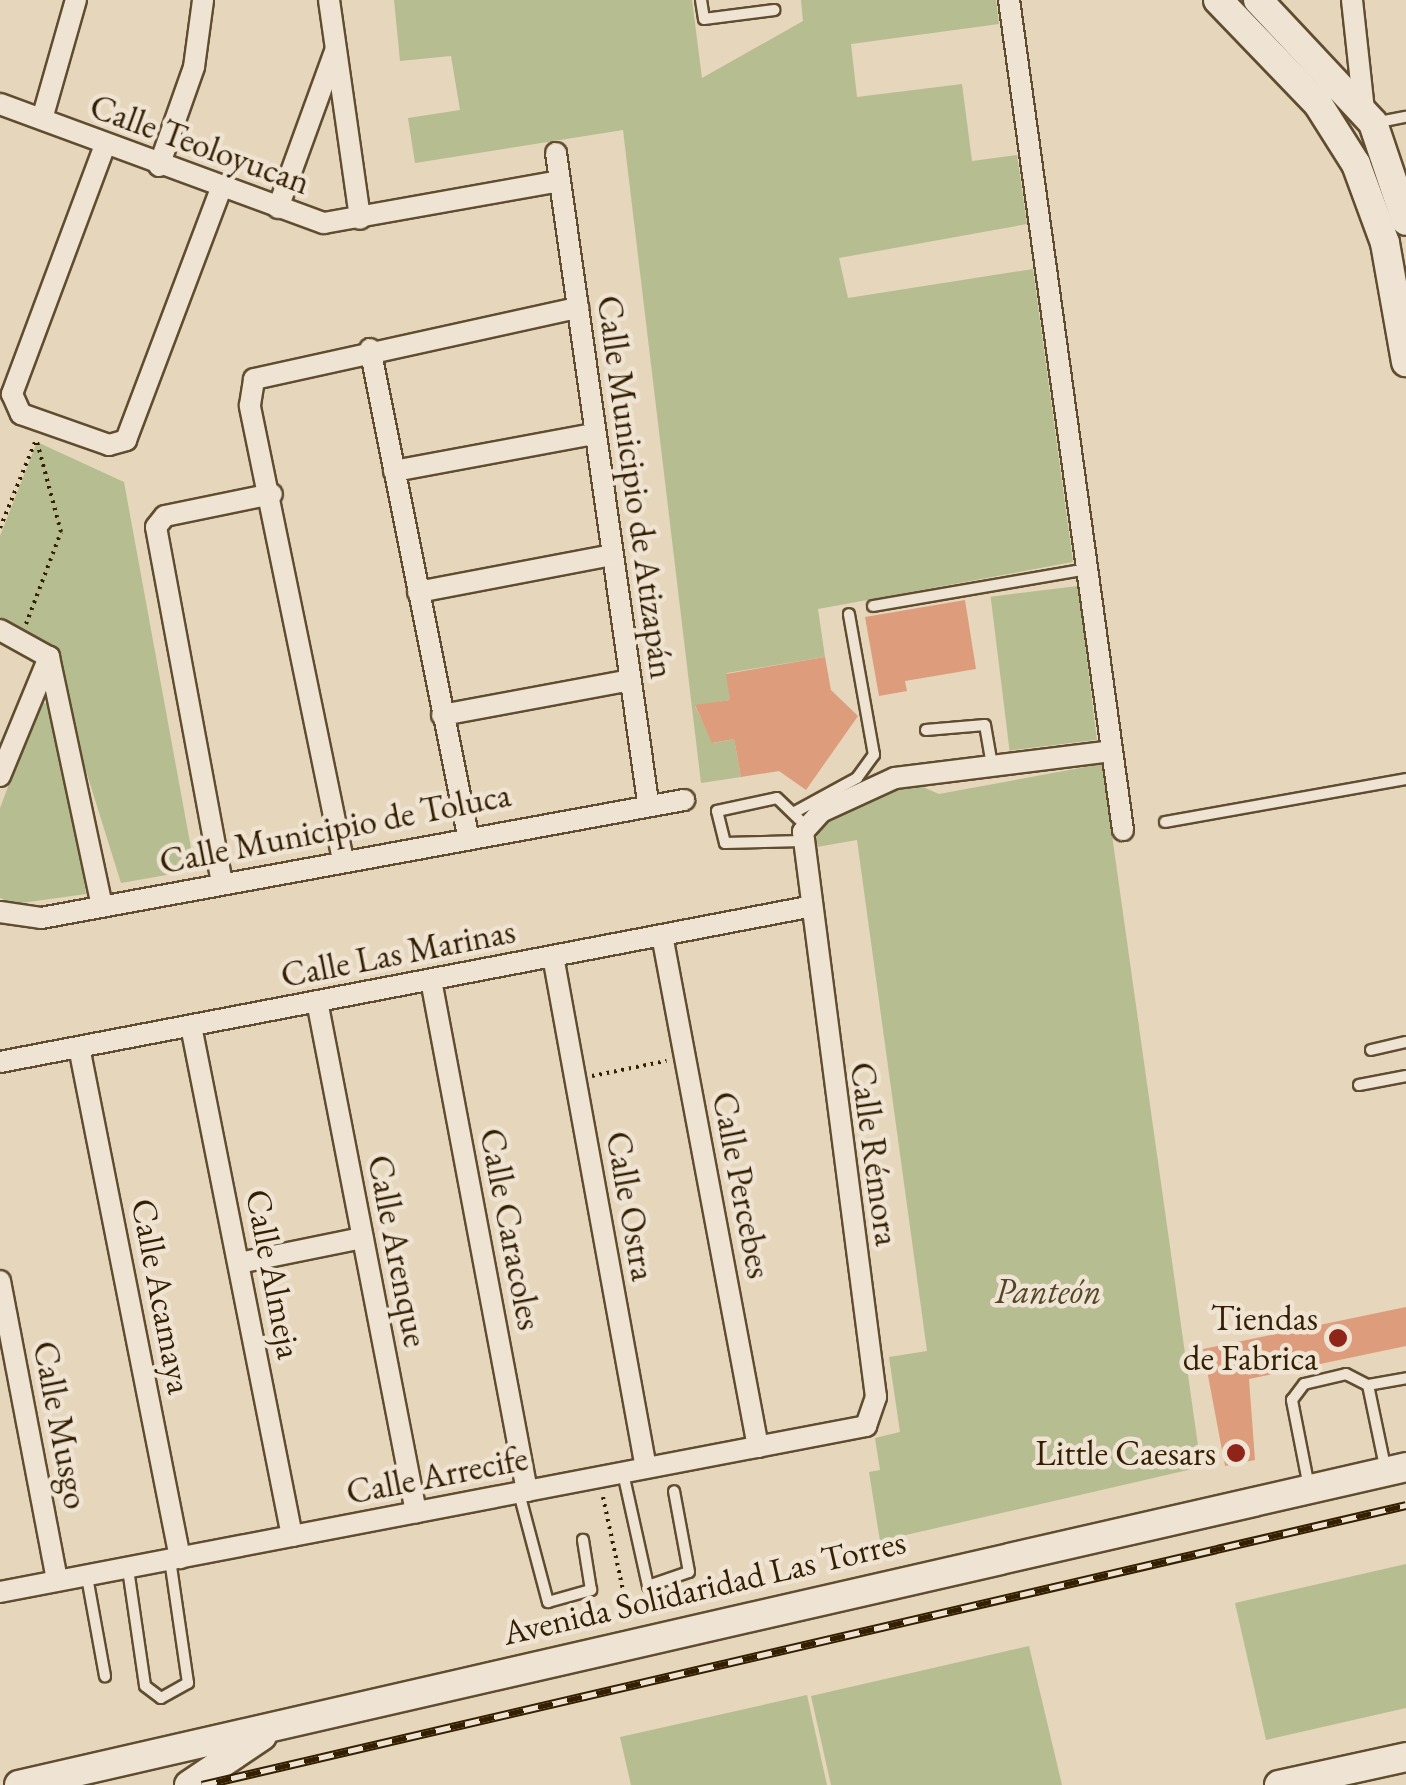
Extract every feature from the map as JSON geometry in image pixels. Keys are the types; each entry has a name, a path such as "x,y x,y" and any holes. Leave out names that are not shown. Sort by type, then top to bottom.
{"main road":[{"path":"1218,0 1318,104 1356,164 1386,243 1406,362"},
{"path":"1258,0 1368,117 1406,221"},
{"name":"Avenida Solidaridad Las Torres","path":"19,1785 1396,1470"},
{"path":"189,1785 284,1722"},
{"path":"1279,1785 1406,1757"}],"street":[{"path":"42,119 76,0"},
{"path":"159,166 197,56 203,0"},
{"path":"329,0 360,219"},
{"path":"1009,0 1123,830"},
{"path":"1352,0 1368,117"},
{"path":"278,208 336,49"},
{"name":"Calle Teoloyucan","path":"0,104 159,166 324,223 559,181"},
{"path":"105,146 12,394 16,410 40,430 109,444 126,440 222,188"},
{"name":"Calle Municipio de Atizapán","path":"556,153 648,802"},
{"path":"343,860 272,494 250,405 254,379 370,349 578,308"},
{"path":"370,349 468,836"},
{"path":"394,471 594,434"},
{"path":"222,883 156,538 165,516 272,494"},
{"path":"418,592 612,555"},
{"path":"0,630 21,637 50,657 102,906"},
{"path":"0,776 50,657"},
{"path":"442,715 630,680"},
{"path":"801,827 885,782 1111,751"},
{"name":"Calle Municipio de Toluca","path":"0,912 42,918 648,802 684,800"},
{"name":"Calle Rémora","path":"801,827 808,907 877,1410"},
{"name":"Calle Las Marinas","path":"0,1062 808,907"},
{"name":"Calle Percebes","path":"662,935 758,1447"},
{"name":"Calle Ostra","path":"553,956 646,1468"},
{"name":"Calle Caracoles","path":"431,980 523,1492"},
{"name":"Calle Arenque","path":"317,1002 416,1512"},
{"name":"Calle Almeja","path":"191,1026 292,1536"},
{"name":"Calle Acamaya","path":"79,1047 175,1559"},
{"path":"239,1264 362,1238"},
{"name":"Calle Musgo","path":"0,1281 57,1582"},
{"name":"Calle Arrecife","path":"0,1592 853,1431 877,1410"}],"lane":[{"path":"702,0 704,19 774,10"},
{"path":"1368,117 1406,116"},
{"path":"872,606 1086,569"},
{"path":"801,827 777,798 723,805 719,836 730,844 801,827 857,778 874,755 849,614"},
{"path":"926,730 985,724 992,765"},
{"path":"1165,822 1406,779"},
{"path":"1371,1050 1406,1042"},
{"path":"1358,1085 1406,1076"},
{"path":"1309,1489 1296,1390 1346,1374 1368,1385 1406,1378"},
{"path":"1368,1385 1396,1470"},
{"path":"623,1474 648,1586 689,1572 674,1491"},
{"path":"523,1492 548,1602 591,1590 583,1540"},
{"path":"128,1569 145,1686 161,1698 188,1683 175,1559"},
{"path":"86,1576 106,1676"}],"path":[{"path":"0,528 40,430"},
{"path":"21,637 61,532 40,430"},
{"path":"575,1079 685,1057"},
{"path":"599,1478 626,1610"}],"green space":[{"path":"394,0 692,0 702,78 803,21 801,0 996,0 999,24 851,44 857,97 962,84 972,161 1017,155 1027,224 839,258 848,298 1033,269 1073,562 818,609 825,657 727,673 730,700 695,706 713,743 734,739 741,777 701,783 623,130 415,163 408,118 460,110 451,56 400,61"},
{"path":"37,442 124,482 195,870 121,883 47,646 0,622 0,536"},
{"path":"1078,586 1097,740 1010,751 991,597"},
{"path":"40,702 55,706 86,894 14,904 0,898 0,808"},
{"name":"Panteón","path":"1102,764 1201,1467 880,1541 869,1472 880,1470 875,1438 900,1432 889,1357 927,1351 857,840 811,848 823,824 890,787 916,784 939,794"},
{"path":"1406,1564 1406,1708 1266,1740 1235,1603"},
{"path":"1029,1646 1062,1785 831,1785 811,1696"},
{"path":"807,1695 827,1785 631,1785 620,1737"}],"building":[{"path":"965,600 976,669 905,681 907,691 879,696 865,617"},
{"path":"825,657 831,690 858,716 806,790 779,771 741,777 734,739 712,743 695,705 730,700 726,674"},
{"path":"1406,1307 1406,1346 1249,1379 1255,1460 1225,1466 1203,1349"}],"railway":[{"path":"202,1785 1406,1505"}],"place":[{"name":"Tiendas de Fabrica","path":"1338,1338"},
{"name":"Little Caesars","path":"1236,1453"}]}
